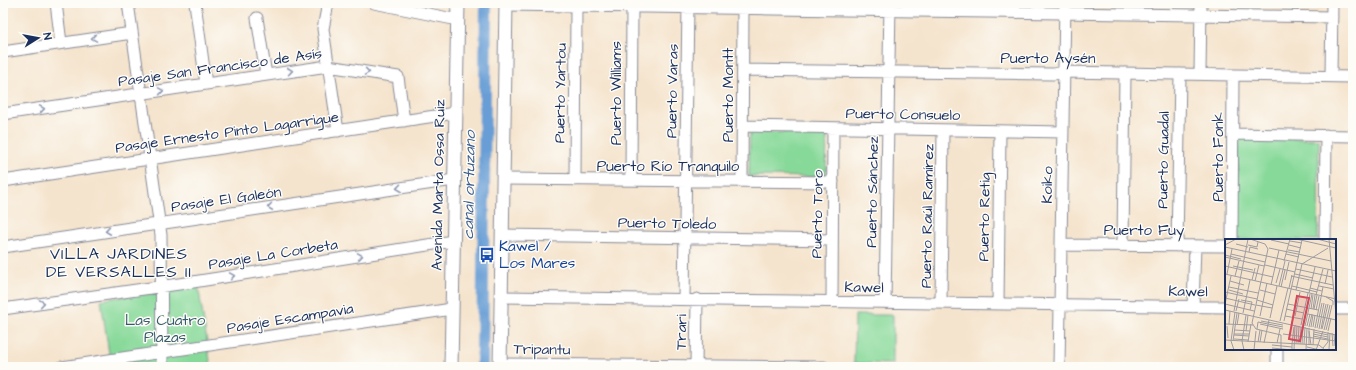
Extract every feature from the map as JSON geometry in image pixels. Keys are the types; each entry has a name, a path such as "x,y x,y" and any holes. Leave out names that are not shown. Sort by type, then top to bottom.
{"street":[{"path":"56,3 61,43"},
{"path":"128,3 159,224 162,286 162,367"},
{"path":"195,3 206,84"},
{"path":"328,3 323,29 338,131"},
{"path":"376,3 458,20"},
{"name":"Avenida Marta Ossa Ruiz","path":"450,367 458,3"},
{"path":"1200,74 1201,3"},
{"path":"1331,76 1332,3"},
{"path":"500,365 506,4 632,7 688,5 743,8 834,6 1065,8 1201,16 1332,17"},
{"name":"Puerto Varas","path":"684,299 688,5"},
{"name":"Puerto Yartou","path":"574,180 576,6"},
{"name":"Puerto Williams","path":"631,180 632,7"},
{"name":"Puerto Sánchez","path":"885,302 890,7"},
{"name":"Puerto Montt","path":"742,181 743,8"},
{"name":"Koiko","path":"1060,367 1065,8"},
{"path":"257,18 266,75"},
{"path":"3,52 132,32"},
{"name":"Pasaje San Francisco de Asís","path":"3,114 328,66 398,77 404,121"},
{"name":"Puerto Aysén","path":"743,70 1046,74 1064,72 1353,77"},
{"path":"1123,245 1125,73"},
{"name":"Puerto Guadal","path":"1177,246 1180,74"},
{"name":"Puerto Fonk","path":"1232,239 1233,75"},
{"name":"Pasaje Ernesto Pinto Lagarrigue","path":"3,181 456,113"},
{"name":"Puerto Consuelo","path":"743,126 1063,132"},
{"name":"Puerto Toro","path":"832,301 833,128"},
{"name":"Puerto Raúl Ramírez","path":"941,303 943,130"},
{"name":"Puerto Retig","path":"998,304 1000,131"},
{"path":"1233,134 1353,136"},
{"path":"1325,239 1326,135"},
{"name":"Puerto Río Tranquilo","path":"503,179 833,182"},
{"name":"Pasaje El Galeón","path":"3,247 454,180"},
{"name":"Puerto Toledo","path":"502,235 832,240"},
{"name":"Pasaje La Corbeta","path":"3,309 453,241"},
{"name":"Puerto Fuy","path":"1061,245 1225,246"},
{"path":"1193,307 1195,246"},
{"name":"Kawel","path":"501,297 1225,307"},
{"name":"Trari","path":"696,366 697,300"},
{"path":"1336,308 1353,309"},
{"name":"Pasaje Escampavia","path":"62,367 452,309"},
{"path":"1277,367 1278,350"},
{"name":"Tripantu","path":"500,365 824,367"}],"green space":[{"path":"750,132 827,133 826,177 749,176"},
{"path":"1239,138 1319,139 1318,239 1237,239"},
{"name":"Las Cuatro Plazas","path":"198,285 211,367 111,367 101,300"},
{"path":"855,315 893,315 893,364 854,363"}],"waterway":[{"name":"canal ortuzano","path":"482,367 486,3"}],"place":[{"name":"Kawel / Los Mares","path":"487,255"}],"district":[{"name":"VILLA JARDINES DE VERSALLES II","path":"119,262"}]}
